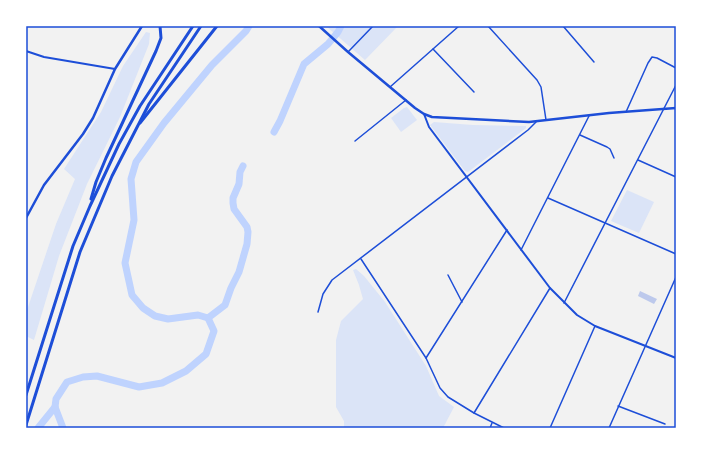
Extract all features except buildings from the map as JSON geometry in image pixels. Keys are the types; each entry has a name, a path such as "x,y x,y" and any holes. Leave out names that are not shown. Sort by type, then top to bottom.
{"highway":[{"path":"90,206 96,182 156,51 161,38 160,26"},
{"path":"26,395 73,246 90,206 119,144 140,106 193,26"},
{"path":"26,425 80,252 112,176 149,104 201,26"},
{"path":"134,131 217,26"}],"main road":[{"path":"26,218 44,185 83,134 93,118 115,69 142,26"},
{"path":"319,26 337,43 406,100 424,114 435,118 537,121 676,108"}],"street":[{"path":"348,52 373,26"},
{"path":"390,87 459,26"},
{"path":"488,26 537,80 541,87 546,120"},
{"path":"563,26 594,62"},
{"path":"433,50 474,92"},
{"path":"26,51 44,57 115,69"},
{"path":"626,112 652,57 676,68"},
{"path":"564,303 676,85"},
{"path":"355,141 406,100"},
{"path":"424,114 429,127 466,177 550,288 564,303 578,315 595,326 676,358"},
{"path":"521,250 590,115"},
{"path":"318,312 323,294 332,280 528,130 537,121"},
{"path":"580,135 610,149 614,158"},
{"path":"637,160 676,177"},
{"path":"547,198 676,254"},
{"path":"426,358 507,230"},
{"path":"361,259 426,358 440,388 448,397 492,423 504,428"},
{"path":"448,275 462,302"},
{"path":"609,428 676,277"},
{"path":"474,413 550,288"},
{"path":"550,428 595,326"},
{"path":"618,406 665,424"},
{"path":"490,428 492,423"}],"shaded area":[{"path":"326,26 398,26 365,60"},
{"path":"146,32 150,33 149,44 120,117 87,184 59,256 34,340 26,336 26,313 56,224 75,179 64,169 101,112 123,66"},
{"path":"407,107 417,120 401,132 391,118"},
{"path":"434,122 473,125 526,126 526,128 468,172 465,171 430,125"},
{"path":"627,190 654,202 639,233 611,221"},
{"path":"356,269 364,276 385,302 426,366 439,396 454,407 443,428 344,428 344,421 336,407 336,340 341,321 363,299 353,270"}],"waterway":[{"path":"63,428 55,407 56,399 67,382 83,377 97,376 139,387 162,383 186,371 206,354 214,331 208,318 198,315 168,319 155,316 143,308 132,295 125,263 134,220 131,179 136,162 164,123 212,65 246,31 249,26"},
{"path":"274,132 304,64 328,44 341,26"},
{"path":"208,318 225,305 239,272 247,244 247,227 234,209 233,203 233,198 239,184 240,172 243,166"},
{"path":"38,428 55,407"}]}
